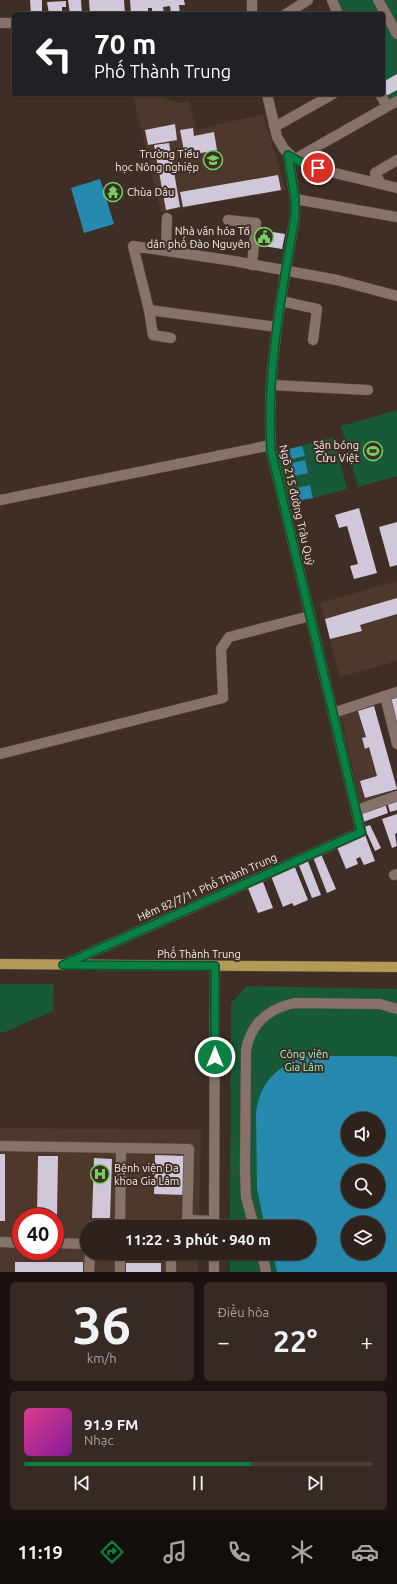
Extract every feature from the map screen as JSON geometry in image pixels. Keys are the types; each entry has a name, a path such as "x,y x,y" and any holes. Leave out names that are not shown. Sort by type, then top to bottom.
{"main road":[{"name":"Phố Thành Trung","path":"0,964 397,967"}],"street":[{"path":"252,0 252,12"},
{"path":"289,12 308,0"},
{"path":"332,0 337,12"},
{"path":"378,0 385,12"},
{"path":"385,13 397,34"},
{"path":"0,22 12,23"},
{"path":"267,96 274,126 280,144 292,157 318,168 397,188"},
{"path":"274,126 329,96"},
{"path":"381,96 387,106"},
{"path":"292,157 397,101"},
{"name":"Ngõ 215 đường Trâu Quỳ","path":"292,157 295,216 277,327 271,385 269,426 271,445 361,832"},
{"path":"381,184 375,173 397,160"},
{"path":"295,199 397,217"},
{"path":"166,250 167,218"},
{"path":"228,220 256,223 252,265"},
{"path":"171,338 153,335 149,310 133,246 166,250 337,280 397,296"},
{"path":"281,301 317,309 313,340"},
{"path":"149,310 277,327"},
{"path":"271,385 368,390"},
{"path":"0,500 271,445"},
{"path":"0,754 223,698 220,650 229,637 310,616"},
{"path":"333,713 397,692"},
{"path":"385,696 397,744"},
{"path":"357,810 397,796"},
{"name":"Hẻm 82/7/11 Phố Thành Trung","path":"63,965 361,832"},
{"path":"214,1220 215,966"},
{"path":"252,1220 246,1197 245,1170 246,1050 249,1037 257,1024 268,1013 281,1006 294,1003 380,1004 397,1009"},
{"path":"0,1146 189,1149 187,1220"},
{"path":"120,1220 121,1148"},
{"path":"0,1242 12,1242"},
{"path":"64,1243 80,1244"},
{"path":"89,1272 90,1260"},
{"path":"120,1260 120,1272"},
{"path":"171,1260 171,1272"},
{"path":"214,1260 214,1272"},
{"path":"263,1260 266,1272"}],"shaded area":[{"name":"Trường Tiểu học Nông nghiệp","path":"133,96 158,96 178,103 189,101 196,130 263,114 286,190 161,212"},
{"path":"397,581 397,661 340,677 320,603"},
{"path":"373,703 397,785 397,793 362,803 360,801 341,714"},
{"name":"Bệnh viện Đa khoa Gia Lâm","path":"0,1128 201,1130 199,1220 80,1220 80,1260 198,1260 198,1272 0,1272"}],"green space":[{"path":"338,0 397,0 397,101 390,105 385,96 385,12 342,12"},
{"name":"Sân bóng Cửu Việt","path":"397,410 397,476 358,487 341,426"},
{"path":"334,437 347,489 290,504 277,452"},
{"path":"0,984 54,984 53,1011 5,1032 0,1032"},
{"name":"Công viên Gia Lâm","path":"247,986 397,989 397,1272 230,1272 230,1260 316,1260 316,1220 230,1220 231,1003"}],"water":[{"path":"100,179 114,224 84,233 71,188"},
{"path":"302,446 305,456 292,459 289,449"},
{"path":"305,460 308,473 295,476 292,463"},
{"path":"310,485 313,498 300,500 297,488"},
{"path":"308,1056 397,1057 397,1272 277,1272 274,1260 316,1260 316,1220 264,1220 257,1189 256,1113 258,1102 266,1083 272,1076 288,1064"}],"building":[{"path":"30,0 42,0 42,12 31,12"},
{"path":"68,0 81,0 82,12 70,12"},
{"path":"89,0 124,0 125,12 90,12"},
{"path":"130,0 184,0 185,5 179,5 180,12 171,12 170,6 163,7 164,12 152,12 152,8 148,8 148,12 131,12"},
{"path":"66,1 66,7 62,7 62,12 49,12 47,2"},
{"path":"397,74 397,90 386,96 385,95 385,81"},
{"path":"175,124 177,140 148,145 145,130"},
{"path":"193,128 194,136 214,132 217,150 185,156 180,130"},
{"path":"169,143 180,207 166,210 154,145"},
{"path":"278,175 281,190 183,207 180,192"},
{"path":"260,230 285,234 282,249 257,245"},
{"path":"323,446 325,454 317,456 315,448"},
{"path":"359,508 377,573 354,579 350,566 358,564 347,526 339,528 335,515"},
{"path":"397,522 397,565 390,567 379,527"},
{"path":"397,598 397,614 360,625 362,631 330,639 325,619"},
{"path":"397,694 397,735 386,697"},
{"path":"374,706 397,789 365,798 360,781 377,776 369,747 365,749 362,738 366,737 358,711"},
{"path":"397,799 397,810 390,812 387,802"},
{"path":"385,803 388,813 363,822 359,812"},
{"path":"397,814 397,833 395,834 397,846 392,848 382,819"},
{"path":"370,825 381,848 375,851 364,827"},
{"path":"364,832 375,861 364,865 360,857 356,859 358,864 346,869 337,847"},
{"path":"321,854 336,889 327,893 313,857"},
{"path":"307,859 321,895 312,898 298,863"},
{"path":"294,865 308,900 294,906 292,903 283,907 271,876"},
{"path":"263,882 273,908 258,913 248,888"},
{"path":"0,1154 5,1154 5,1221 0,1221"},
{"path":"155,1155 186,1156 185,1195 154,1194"},
{"path":"38,1156 58,1156 57,1208 37,1208"},
{"path":"94,1158 112,1159 110,1218 92,1218"},
{"path":"15,1262 83,1262 83,1272 15,1272"},
{"path":"126,1263 161,1263 161,1272 126,1272"}],"place":[{"name":"Trường Tiểu học Nông nghiệp","path":"213,160"},
{"name":"Chùa Dâu","path":"113,192"},
{"name":"Nhà văn hóa Tổ dân phố Đào Nguyên","path":"264,237"},
{"name":"Sân bóng Cửu Việt","path":"373,451"},
{"name":"Bệnh viện Đa khoa Gia Lâm","path":"100,1174"}],"route":[{"path":"215,1057 215,966 63,965 361,832 271,450 269,426 277,327 295,216 293,181 288,155 302,163 318,168"}]}
